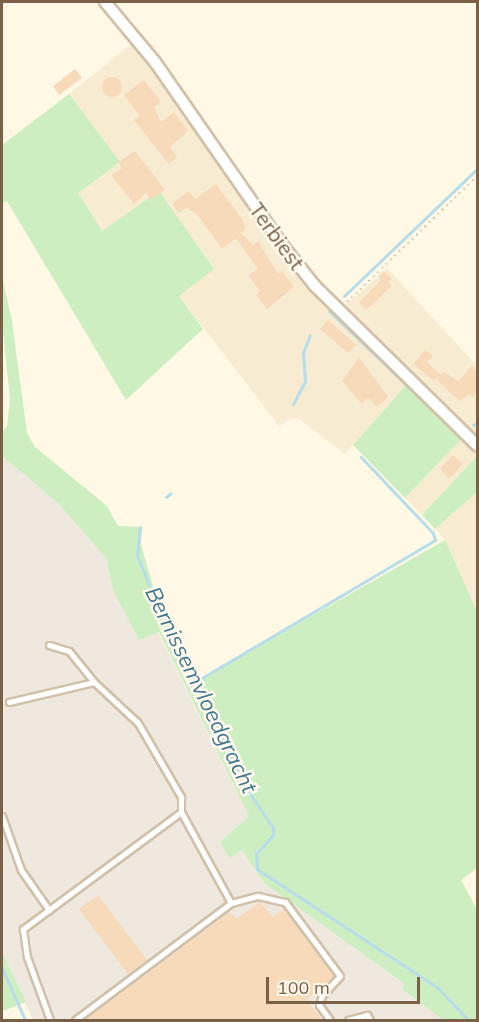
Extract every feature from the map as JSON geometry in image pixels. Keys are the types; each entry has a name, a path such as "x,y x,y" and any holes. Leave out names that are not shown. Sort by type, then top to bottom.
{"street":[{"name":"Terbiest","path":"105,2 155,62 280,242 338,311 477,446"}],"lane":[{"path":"49,645 69,651 94,682 138,723 182,796 181,812 231,903"},
{"path":"9,702 94,682"},
{"path":"50,1020 27,957 23,929 181,812"},
{"path":"2,816 21,870 49,910"},
{"path":"75,1020 231,903 258,896 285,902 340,976 322,995 319,1005 330,1020"},
{"path":"348,1020 367,1015 370,1020"}],"path":[{"path":"338,311 477,175"}],"shaded area":[{"path":"134,42 299,276 326,307 408,383 345,454 300,420 293,418 279,426 179,296 214,268 158,192 102,231 78,194 69,94"},
{"path":"387,268 477,366 477,436 343,308"},
{"path":"464,436 477,456 422,515 405,498"},
{"path":"2,456 59,504 84,531 106,558 113,590 158,632 249,816 220,842 229,858 242,850 265,884 405,984 403,989 443,1020 33,1020 2,952"},
{"path":"477,492 477,611 445,540 435,529"}],"green space":[{"path":"69,94 120,162 78,193 102,231 159,191 214,269 179,296 203,329 126,400 7,201 2,204 2,145"},
{"path":"2,276 12,321 27,433 35,447 107,506 118,526 142,527 141,545 156,596 201,679 445,540 477,611 477,868 461,880 477,910 477,1020 443,1020 402,989 405,984 265,884 242,850 229,858 220,842 249,816 159,632 139,640 113,590 106,558 59,504 2,456 2,431 7,427 10,399 2,323"},
{"path":"408,383 464,436 405,498 353,445"},
{"path":"477,456 477,492 435,529 422,515"},
{"path":"2,952 26,1002 3,1011 2,1008"}],"building":[{"path":"75,69 82,78 59,95 53,86"},
{"path":"112,77 119,80 122,87 119,94 112,97 105,94 102,87 105,80"},
{"path":"144,80 161,102 154,107 161,122 174,112 188,131 170,147 177,157 169,164 134,120 140,116 124,95"},
{"path":"135,151 165,190 151,200 146,193 134,204 111,175 122,168 118,162"},
{"path":"216,184 242,219 246,229 241,233 253,245 258,241 278,274 282,271 294,287 267,309 256,295 260,291 248,275 258,269 236,238 222,249 197,214 186,208 179,213 172,204 189,191 195,199"},
{"path":"384,271 392,279 388,282 392,286 366,310 359,302 381,280 378,276"},
{"path":"328,320 356,345 348,353 320,329"},
{"path":"425,350 433,356 427,362 441,375 434,381 413,364"},
{"path":"359,357 388,397 377,407 368,398 362,404 342,381"},
{"path":"472,366 477,372 477,392 473,397 469,394 460,401 437,381 444,372 458,381"},
{"path":"453,455 463,464 449,479 440,469"},
{"path":"98,895 147,960 128,974 79,909"},
{"path":"260,902 273,917 284,909 334,976 306,1000 322,1020 85,1020 230,912 236,919"}],"waterway":[{"path":"344,296 478,168"},
{"path":"329,311 462,438"},
{"name":"Bernissemvloedgracht","path":"293,404 305,381 303,353 310,335"},
{"path":"473,425 478,422"},
{"path":"195,682 435,540 433,533 361,457"},
{"name":"Bernissemvloedgracht","path":"166,497 171,493"},
{"name":"Bernissemvloedgracht","path":"140,527 137,555 151,590 188,670 209,702 239,777 273,828 273,835 256,854 257,869 438,988 468,1020"},
{"path":"2,968 25,1020"}]}
